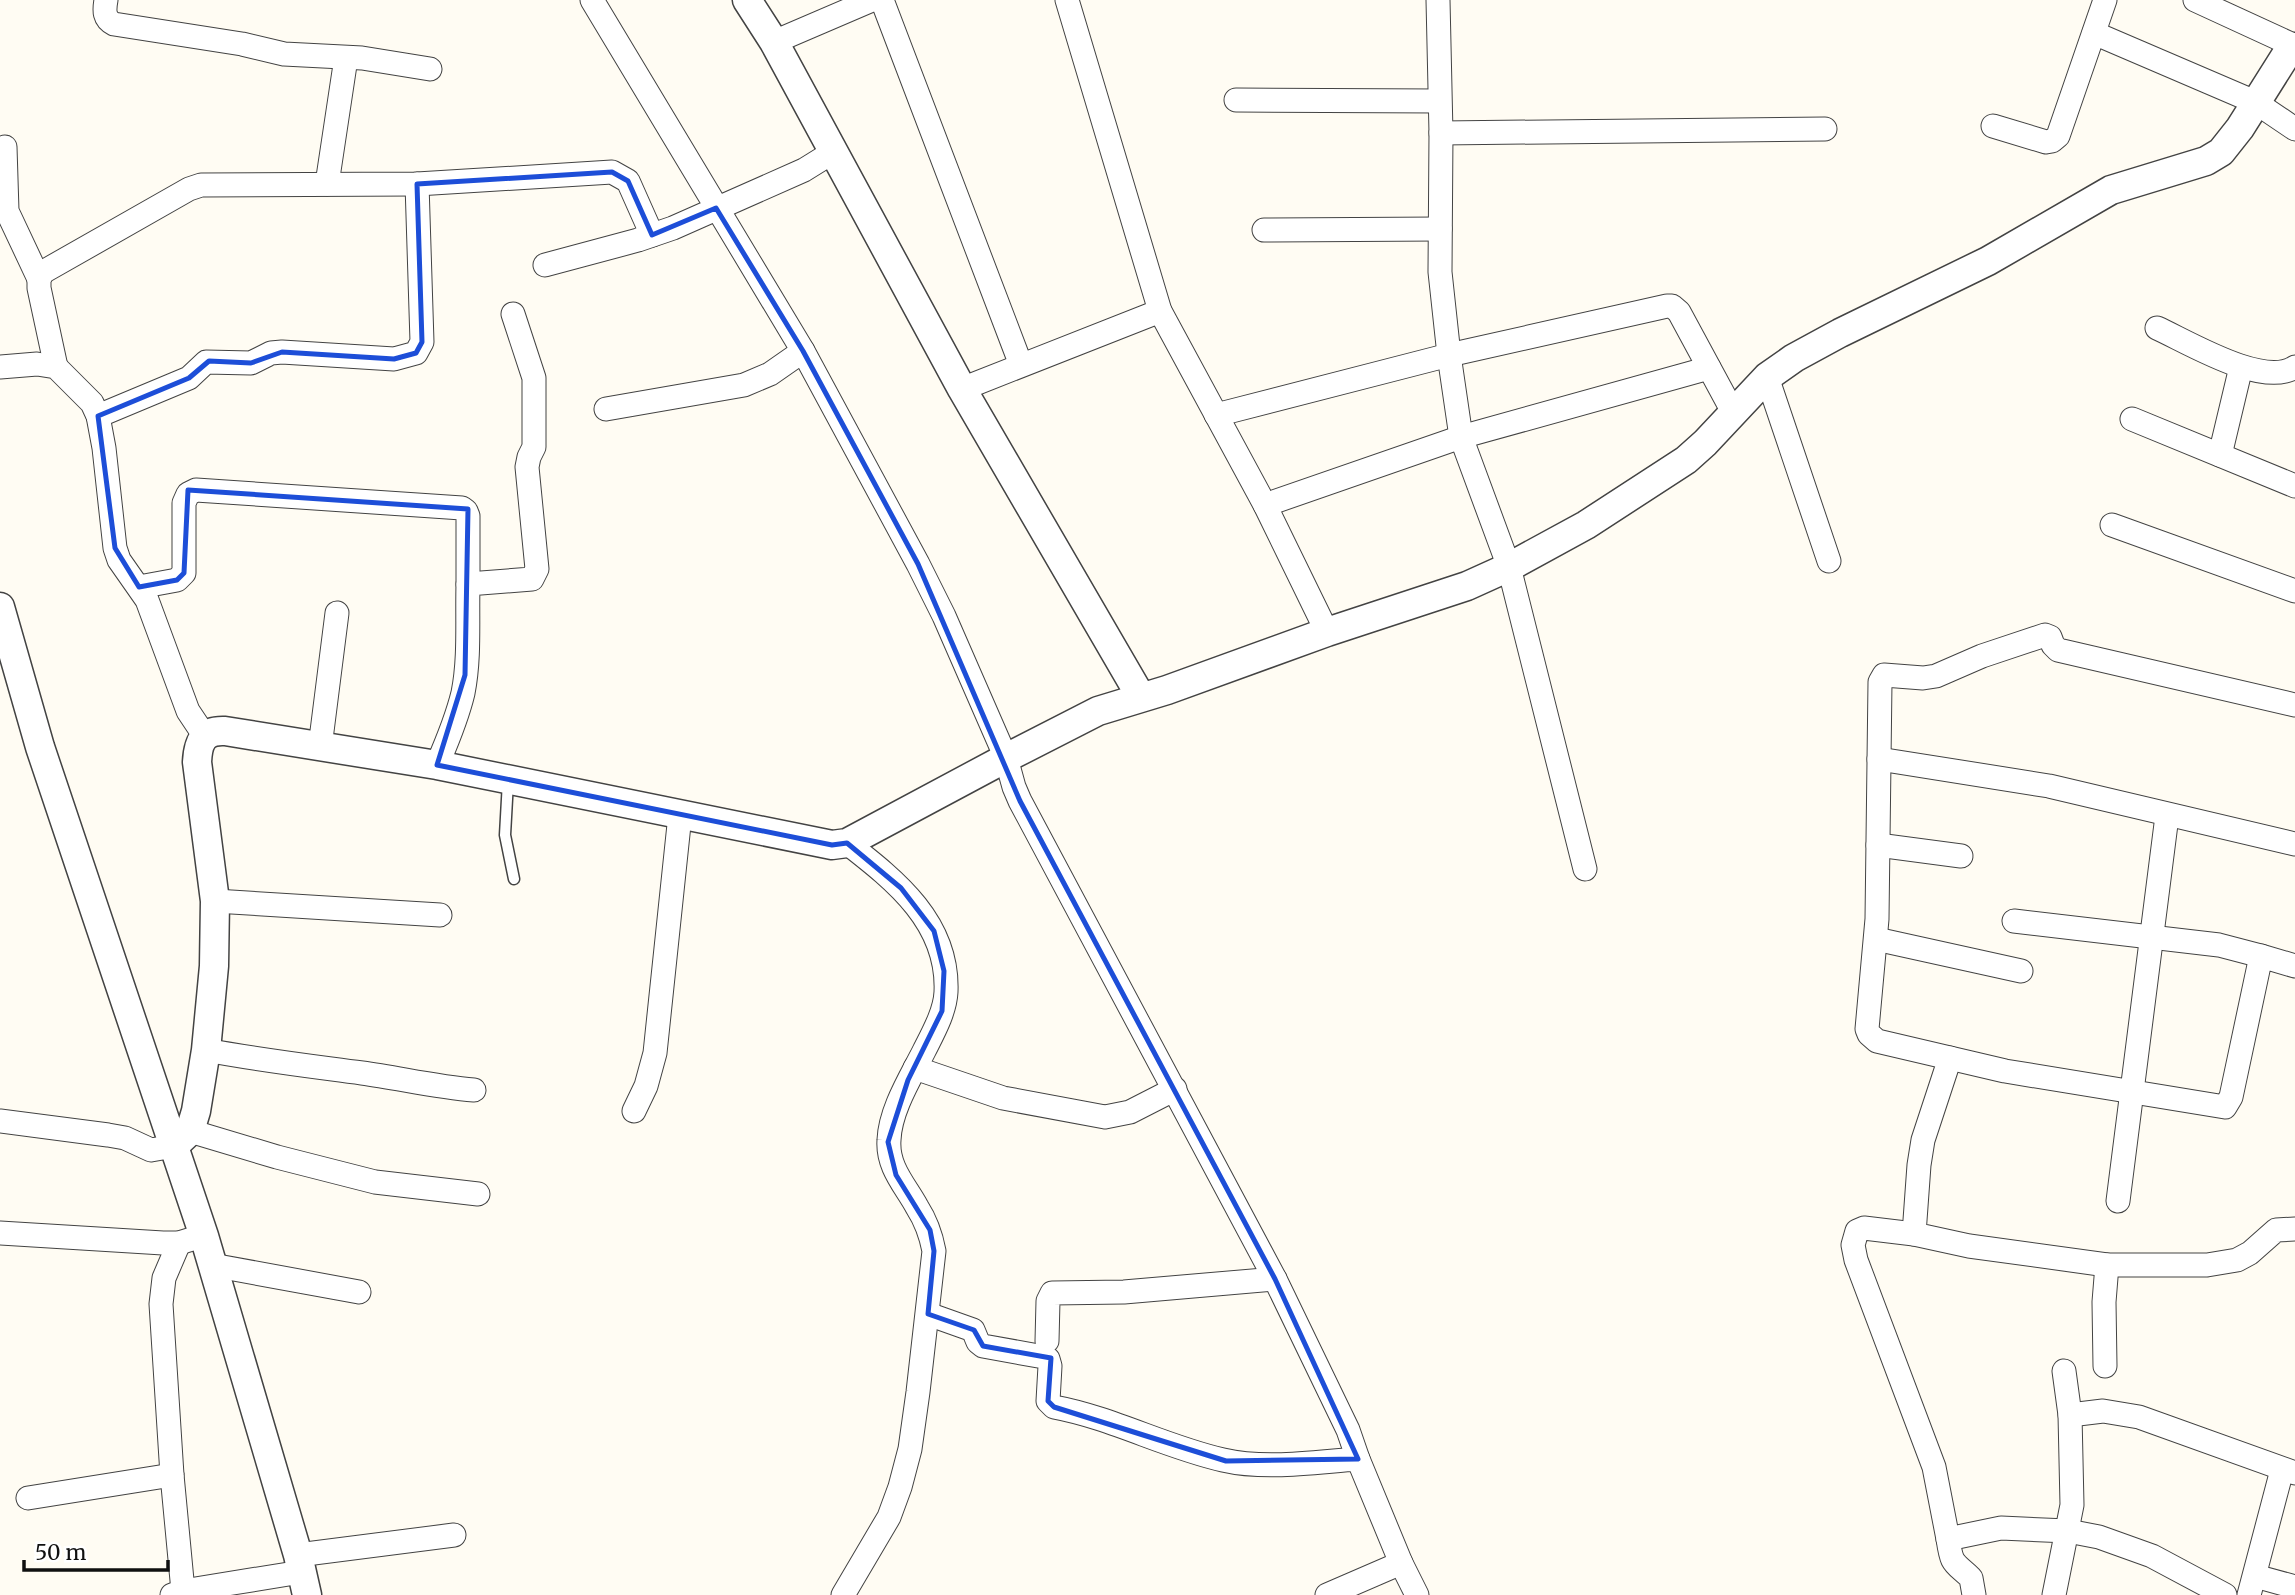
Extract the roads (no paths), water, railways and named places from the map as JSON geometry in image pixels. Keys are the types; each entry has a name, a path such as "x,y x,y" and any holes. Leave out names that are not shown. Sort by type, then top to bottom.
{"street":[{"path":"106,0 106,17 114,24 242,44 284,54 362,58 429,69"},
{"path":"592,0 803,351 944,616 1006,758 1020,801 1275,1279 1349,1430 1358,1459 1417,1595"},
{"path":"747,0 774,42 961,389 1141,696"},
{"path":"774,42 872,0"},
{"path":"882,0 1021,365"},
{"path":"1067,0 1160,311 1265,505 1327,632"},
{"path":"1438,0 1440,272 1461,437 1509,567 1585,869"},
{"path":"1993,126 2046,142 2058,136 2105,0"},
{"path":"182,1138 197,1111 214,966 215,901 197,762 198,749 204,735 225,731 437,765 832,845 847,843 1087,716 1467,586 1509,567 1586,525 1685,460 1705,443 1767,377 1794,358 1988,261 2111,190 2206,161 2221,152 2231,141 2286,55 2295,46 2195,0"},
{"path":"2094,33 2255,102 2295,129"},
{"path":"327,184 346,58"},
{"path":"1236,100 1439,101"},
{"path":"1441,133 1825,130"},
{"path":"5,147 8,235 39,279 56,367"},
{"path":"545,265 673,228 804,170 833,152"},
{"path":"39,279 48,268 189,189 225,183 417,184 612,173 628,181 652,235"},
{"path":"98,416 188,378 209,361 251,363 271,353 282,352 394,359 416,353 422,342 417,184"},
{"path":"1264,230 1440,229"},
{"path":"1216,415 1449,355 1667,306 1679,312 1734,412"},
{"path":"961,389 1160,311"},
{"path":"468,584 531,579 537,569 527,467 534,447 534,378 513,314"},
{"path":"2157,328 2241,367 2274,373 2295,367"},
{"path":"606,409 744,385 769,374 803,351"},
{"path":"0,367 37,364 56,367 82,391 98,416 115,548 155,619 188,711 204,735"},
{"path":"2220,455 2241,367"},
{"path":"1265,505 1461,437 1709,368"},
{"path":"1767,377 1829,561"},
{"path":"2132,419 2295,486"},
{"path":"139,587 177,580 184,573 184,503 188,494 196,490 461,508 468,516 465,675 463,694 454,724 437,765"},
{"path":"2112,525 2295,591"},
{"path":"0,607 40,747 129,1016 182,1138 192,1239 212,1265 302,1574"},
{"path":"320,747 337,613"},
{"path":"2261,956 2231,1097 2225,1107 2005,1071 1877,1041 1867,1029 1876,939 1880,682 1884,675 1923,678 1936,676 1982,656 2045,635 2050,638 2055,648 2065,652 2295,705"},
{"path":"1880,759 2049,786 2167,816 2295,844"},
{"path":"634,1111 646,1086 654,1053 680,816"},
{"path":"2118,1200 2167,816"},
{"path":"843,1595 889,1517 910,1449 934,1251 930,1230 896,1175 888,1142 894,1115 942,1011 946,992 941,953 934,931 901,888 847,843"},
{"path":"1878,845 1961,856"},
{"path":"215,901 440,915"},
{"path":"2014,921 2219,945 2295,966"},
{"path":"1876,939 2021,971"},
{"path":"206,1050 265,1061 474,1090"},
{"path":"1914,1234 1923,1140 1951,1058"},
{"path":"915,1068 1003,1098 1105,1117 1130,1112 1175,1089"},
{"path":"0,1121 125,1138 151,1150 182,1138 267,1154 375,1182 478,1194"},
{"path":"1974,1595 1971,1578 1951,1559 1934,1466 1856,1260 1853,1245 1857,1231 1864,1228 1914,1234 1969,1246 2107,1265 2207,1265 2227,1263 2250,1253 2276,1230 2295,1229"},
{"path":"0,1233 192,1239"},
{"path":"192,1239 164,1278 161,1304 178,1593 302,1574 454,1535"},
{"path":"212,1265 359,1292"},
{"path":"2105,1366 2104,1302 2107,1265"},
{"path":"1047,1340 1048,1296 1052,1293 1124,1292 1275,1279"},
{"path":"928,1314 973,1330 978,1342 983,1346 1048,1359 1048,1401 1054,1408 1074,1411 1127,1427 1186,1450 1226,1461 1261,1464 1358,1459"},
{"path":"2054,1595 2068,1531 2073,1486 2070,1415 2064,1371"},
{"path":"2070,1415 2103,1411 2139,1417 2288,1472 2252,1585 2295,1587"},
{"path":"28,1498 172,1475"},
{"path":"1948,1539 2001,1528 2068,1531 2099,1537 2152,1556 2225,1595"},
{"path":"1326,1595 1401,1563"}],"lane":[{"path":"508,779 505,835 514,879"}]}
